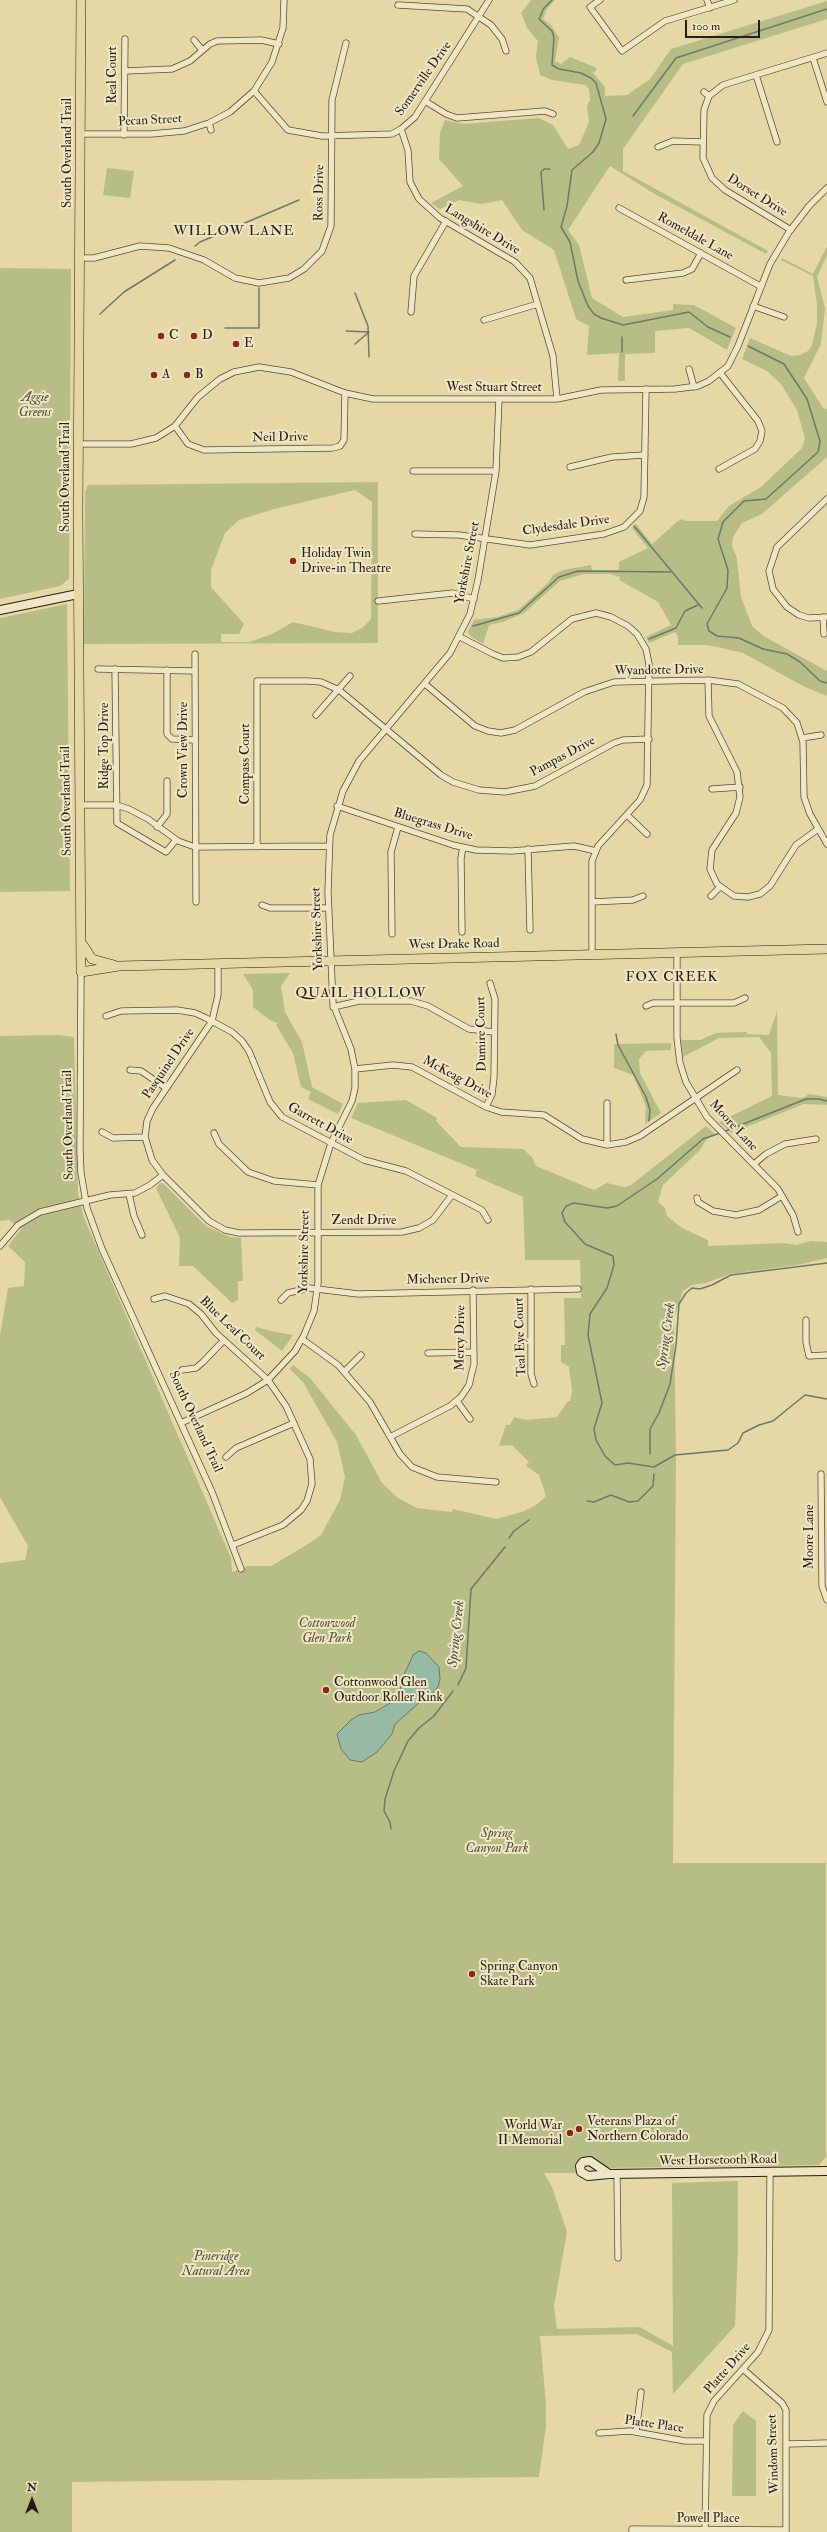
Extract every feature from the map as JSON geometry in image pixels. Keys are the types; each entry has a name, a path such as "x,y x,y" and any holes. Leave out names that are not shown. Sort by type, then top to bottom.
{"main road":[{"name":"South Overland Trail","path":"81,0 78,594 82,939 81,972"},
{"path":"82,939 85,951 92,959 119,966"},
{"name":"West Drake Road","path":"81,972 119,966 827,949"}],"street":[{"name":"Pecan Street","path":"81,134 173,133 209,123 230,112 254,91 272,62 279,44 284,0"},
{"name":"Somerville Drive","path":"254,91 288,130 308,134 332,136 382,136 401,129 411,121 425,101 489,0"},
{"path":"600,0 590,7 622,51 665,21 734,0"},
{"path":"707,0 710,8"},
{"path":"398,5 458,7 480,16 494,28 502,39 506,51"},
{"name":"Real Court","path":"124,134 125,40"},
{"path":"194,40 202,50"},
{"path":"124,71 172,69 190,61 210,44 229,40 261,40 279,44"},
{"name":"Ross Drive","path":"80,258 94,258 140,246 155,247 188,253 235,278 247,281 271,283 293,276 316,258 328,237 331,220 332,100 346,42"},
{"path":"704,92 709,96 723,85 827,53"},
{"path":"813,58 827,102"},
{"path":"756,75 777,142"},
{"name":"Dorset Drive","path":"709,96 704,110 703,142 705,164 716,183 791,230"},
{"path":"425,101 446,114 457,118 545,111 553,114"},
{"path":"209,123 211,130"},
{"name":"Langshire Drive","path":"401,129 408,150 412,188 426,206 446,221 521,267 530,278 553,356 557,399"},
{"path":"658,147 673,141 703,142"},
{"path":"719,468 755,449 760,442 762,431 758,421 721,374 742,337 760,286 791,230 827,188"},
{"name":"Romeldale Lane","path":"619,208 760,286"},
{"path":"411,312 414,276 446,221"},
{"path":"626,280 683,273 695,265 701,253"},
{"path":"484,320 538,304"},
{"path":"753,306 784,317"},
{"name":"West Stuart Street","path":"79,444 142,443 163,435 174,426 198,397 210,386 225,376 247,369 280,369 345,393 373,399 557,399 601,390 694,387 710,381 721,374"},
{"path":"689,369 694,387"},
{"name":"Clydesdale Drive","path":"415,534 459,535 530,545 604,534 620,529 631,521 643,504 646,389"},
{"name":"Neil Drive","path":"174,426 188,444 204,450 333,448 340,446 344,440 345,393"},
{"name":"Yorkshire Street","path":"181,1423 248,1393 268,1380 290,1357 302,1339 314,1310 318,1288 318,1186 331,1143 352,1101 355,1069 351,1049 333,1007 328,908 328,846 337,806 359,761 425,684 460,637 474,599 496,472 499,399"},
{"path":"570,467 612,458 645,455"},
{"path":"413,471 496,472"},
{"path":"824,634 825,617 799,615 787,607 773,589 769,570 777,547 827,499"},
{"path":"0,610 78,594"},
{"path":"378,601 453,594 474,599"},
{"path":"460,637 503,658 518,657 531,652 572,619 590,613 604,615 620,620 637,634 648,656 649,739 647,785 640,800 596,851 591,870 592,954"},
{"name":"Crown View Drive","path":"195,654 196,902"},
{"path":"98,669 195,671"},
{"name":"Ridge Top Drive","path":"115,669 117,824 166,852 176,840"},
{"path":"167,670 167,733 172,739 195,740"},
{"path":"316,715 340,690 350,676"},
{"name":"Wyandotte Drive","path":"425,684 475,726 488,732 501,733 522,727 571,698 596,686 614,682 649,680 708,680 738,684 783,708 797,723 802,738 804,797 818,829 827,844"},
{"path":"708,680 709,716 737,772 740,786 738,808 712,850 710,859 712,876 720,887 729,894 738,897 760,894 770,886 796,845 818,829"},
{"name":"Compass Court","path":"257,847 257,681 314,682 340,690"},
{"name":"Pampas Drive","path":"340,690 441,775 462,785 491,792 514,791 535,786 614,743 623,740 649,739"},
{"path":"802,738 821,735"},
{"path":"157,827 167,814 167,781"},
{"path":"712,789 740,786"},
{"path":"80,805 116,805 138,812 176,840 195,847 328,846"},
{"name":"Bluegrass Drive","path":"337,806 463,847 499,852 574,846 596,851"},
{"path":"627,815 647,834"},
{"path":"392,934 391,852 398,827"},
{"path":"462,932 461,858 463,847"},
{"path":"528,849 530,930"},
{"path":"711,896 720,887"},
{"path":"592,902 633,900 643,896"},
{"path":"262,904 270,908 328,908"},
{"name":"Moore Lane","path":"677,952 678,1052 685,1078 694,1098 716,1126 754,1164 782,1196 793,1215 798,1232"},
{"name":"Pasquinel Drive","path":"163,1175 152,1160 145,1137 150,1114 212,1021 218,995 218,963"},
{"name":"South Overland Trail","path":"81,972 80,1151 85,1200 102,1249 181,1423 233,1545 241,1569"},
{"name":"Dumire Court","path":"486,1108 494,1086 495,999 490,983"},
{"path":"646,1006 653,1003 734,1003 746,998"},
{"path":"333,1007 359,1001 411,1001 428,1006 469,1029 494,1032"},
{"name":"Garrett Drive","path":"106,1016 121,1010 177,1010 194,1012 212,1021 232,1032 242,1041 249,1051 270,1102 276,1111 289,1122 364,1160 406,1171 482,1210 488,1220"},
{"name":"McKeag Drive","path":"355,1069 393,1065 412,1067 486,1108 506,1112 537,1113 550,1118 582,1139 607,1145 626,1142 640,1136 737,1070"},
{"path":"130,1070 141,1071 166,1088"},
{"path":"607,1103 607,1145"},
{"path":"102,1132 112,1138 145,1137"},
{"path":"214,1133 219,1144 248,1172 274,1181 318,1186"},
{"path":"754,1164 786,1144 816,1139"},
{"path":"0,1246 14,1229 31,1216 85,1200 129,1194 150,1185 163,1175"},
{"name":"Zendt Drive","path":"163,1175 209,1220 225,1230 239,1233 402,1232 433,1220 452,1195"},
{"path":"129,1194 134,1216 142,1235"},
{"path":"697,1198 698,1202 713,1211 736,1215 758,1210 782,1196"},
{"name":"Michener Drive","path":"282,1300 288,1293 296,1290 318,1288 358,1294 473,1290 578,1289"},
{"name":"Teal Eye Court","path":"531,1289 531,1374 534,1384"},
{"name":"Mercy Drive","path":"390,1437 457,1401 465,1391 472,1377 474,1352 473,1290"},
{"name":"Blue Leaf Court","path":"154,1299 165,1296 189,1304 224,1340 268,1380 280,1396 310,1459 313,1470 312,1484 307,1501 295,1516 283,1525 233,1545"},
{"path":"806,1320 806,1342 809,1356 827,1355"},
{"path":"302,1339 328,1357 344,1372 376,1410 405,1461 419,1471 452,1480 496,1482"},
{"path":"182,1370 196,1368 224,1340"},
{"path":"428,1353 474,1352"},
{"path":"344,1372 361,1355"},
{"path":"457,1401 470,1420"},
{"path":"226,1457 236,1448 294,1423"},
{"name":"Moore Lane","path":"821,1474 822,1586 827,1598"},
{"name":"West Horsetooth Road","path":"613,2174 827,2171"},
{"name":"Platte Drive","path":"705,2531 705,2441 706,2420 710,2407 762,2347 771,2321 770,2172"},
{"path":"613,2174 618,2258"},
{"name":"Windom Street","path":"743,2369 782,2403 786,2410 786,2531"},
{"path":"636,2432 641,2392"},
{"name":"Platte Place","path":"599,2433 636,2432 685,2441 705,2441"},
{"path":"787,2444 827,2443"},
{"name":"Powell Place","path":"632,2532 632,2529 786,2531"}],"green space":[{"path":"531,0 555,0 547,9 543,19 551,25 559,38 555,61 561,64 570,57 597,69 593,73 605,87 605,96 627,95 650,79 671,49 827,1 827,19 683,64 623,149 623,171 768,251 766,254 653,193 610,166 568,230 579,245 592,298 623,317 673,310 673,304 694,305 736,328 727,350 689,328 655,331 655,353 625,354 625,381 618,381 619,353 587,355 589,326 576,319 554,250 522,230 502,200 481,204 459,200 440,209 431,203 463,186 439,159 440,133 445,120 463,124 539,118 553,125 568,149 579,145 589,122 587,106 590,100 589,89 585,85 552,80 540,75 536,57 538,41 527,28 521,13"},
{"path":"107,168 134,171 130,198 103,195"},
{"path":"827,246 827,255 817,277 825,308 821,344 804,378 823,408 827,409 827,457 762,514 742,523 733,537 732,546 737,558 741,597 752,626 765,637 827,671 827,696 803,686 743,653 708,645 678,645 678,636 675,632 649,643 646,637 671,625 658,602 619,580 620,577 610,574 584,574 560,581 524,613 503,622 489,625 483,644 470,636 468,632 474,620 497,617 518,610 547,584 553,575 563,570 591,565 592,570 619,570 619,562 648,548 632,528 636,524 652,544 678,521 683,519 685,521 717,521 729,506 761,487 802,448 805,439 797,410 781,384 767,371 742,359 750,338 791,356 800,355 808,351 812,345 817,323 817,305 813,276 781,260 782,258 813,274"},
{"name":"Aggie Greens","path":"0,268 71,269 69,579 60,586 0,599"},
{"path":"378,482 378,643 84,644 85,491 88,485","holes":["355,490 372,502 371,619 362,628 352,633 335,632 293,622 272,634 250,642 221,642 221,634 239,634 244,624 211,587 211,570 225,533 239,520 274,509"]},
{"path":"67,604 70,891 0,892 0,618"},
{"path":"290,973 281,986 285,1012 302,1042 312,1087 343,1104 338,1114 308,1099 311,1092 301,1087 293,1053 276,1025 278,1023 271,1021 253,1007 253,990 243,974"},
{"path":"777,1011 778,1095 803,1098 809,1094 827,1097 827,1105 804,1104 731,1133 719,1122 772,1096 771,1053 759,1037 719,1038 683,1057 681,1040 700,1040 716,1033 747,1032 747,1034 769,1035"},
{"path":"59,1035 74,1037 78,1194 84,1218 231,1558 232,1572 248,1566 271,1566 305,1546 321,1535 340,1500 345,1477 337,1442 303,1382 290,1369 293,1365 310,1378 356,1435 382,1483 398,1498 417,1508 452,1512 453,1509 496,1519 522,1512 536,1505 546,1496 539,1475 526,1466 529,1462 512,1445 499,1446 506,1425 510,1425 514,1417 526,1420 557,1417 568,1401 570,1401 572,1391 569,1367 561,1362 561,1345 565,1345 564,1298 581,1298 580,1260 525,1260 523,1197 475,1176 477,1170 351,1118 358,1103 406,1100 437,1118 436,1121 461,1147 523,1149 532,1157 536,1166 594,1190 607,1183 625,1187 631,1185 706,1126 716,1135 707,1139 700,1150 663,1185 658,1202 665,1208 667,1216 682,1228 708,1240 708,1246 784,1243 796,1245 811,1241 827,1242 827,1258 797,1265 730,1274 706,1283 692,1285 683,1291 674,1319 676,1457 673,1863 826,1863 826,2157 819,2165 606,2168 594,2158 588,2156 577,2163 577,2173 544,2173 552,2187 567,2232 554,2306 557,2329 640,2327 673,2346 672,2183 738,2181 738,2249 735,2326 673,2394 672,2352 637,2334 540,2336 546,2404 546,2426 539,2477 72,2482 72,2532 0,2532 0,1563 25,1560 28,1546 0,1497 0,1335 8,1288 24,1286 25,1262 8,1246 21,1229 9,1220 0,1221 0,1036"},
{"path":"671,1043 671,1050 646,1051 639,1059 640,1073 661,1113 645,1124 646,1106 633,1075 614,1068 614,1044"},
{"path":"160,1183 163,1183 206,1226 230,1237 241,1238 243,1281 238,1281 238,1300 232,1303 193,1266 179,1266 180,1238 156,1188"},
{"path":"256,1327 293,1335 282,1351 255,1330"},
{"path":"743,2411 756,2421 756,2496 732,2496 733,2425"}],"shaded area":[{"path":"419,1651 426,1653 439,1667 440,1679 438,1687 432,1694 421,1701 395,1724 392,1734 377,1752 362,1762 350,1760 341,1749 337,1734 351,1720 359,1715 375,1712 392,1702 400,1690 403,1677 413,1655"}],"waterway":[{"path":"552,0 544,8 539,19 552,31 554,38 552,65 559,69 581,73 591,78 596,83 606,119 599,143 593,152 572,170 567,206 561,227 570,242 578,281 588,306 594,314 601,318 623,325 689,312 708,327 730,337"},
{"path":"633,116 676,58 827,9"},
{"path":"544,210 541,172 544,169 550,169"},
{"path":"195,246 200,242 299,200"},
{"path":"100,314 124,292 175,260"},
{"path":"225,328 259,328 259,288"},
{"path":"355,293 368,326 369,357"},
{"path":"346,331 369,332"},
{"path":"355,344 369,332"},
{"path":"622,337 622,352"},
{"path":"748,346 784,364 807,399 820,441 818,452 766,499 744,501 723,522 718,539 728,570 727,588 707,624 709,631 717,636 739,638 763,649 787,654 800,662 820,681 827,683"},
{"path":"634,526 702,608"},
{"path":"473,626 519,613 559,577 578,571 671,572"},
{"path":"649,639 676,628 685,611 698,605"},
{"path":"616,1034 618,1045 646,1097 650,1110 649,1121"},
{"path":"723,1132 806,1099 819,1099 827,1101"},
{"path":"720,1133 703,1139 657,1179 617,1206 607,1208 574,1203 566,1206 562,1213 565,1222 585,1244 613,1256 614,1265 607,1288 590,1314 588,1335 602,1403 594,1429 596,1440 605,1456 615,1465 628,1463 654,1467 675,1455 728,1450 738,1443 743,1433 759,1425 773,1421 805,1395 827,1399"},
{"name":"Spring Creek","path":"650,1454 650,1429 659,1413 670,1384 676,1345 679,1304 686,1293 692,1288 700,1289 712,1285 731,1275 827,1263"},
{"name":"Spring Creek","path":"587,1501 594,1502 611,1495 629,1502 638,1501 653,1486 654,1474"},
{"name":"Spring Creek","path":"509,1538 514,1531 529,1520"},
{"name":"Spring Creek","path":"458,1685 466,1668 471,1589 505,1547"},
{"name":"Spring Creek","path":"391,1829 390,1822 384,1811 385,1799 394,1771 408,1741 419,1728 434,1716 453,1691"}],"place":[{"name":"C","path":"161,336"},
{"name":"D","path":"194,336"},
{"name":"E","path":"236,344"},
{"name":"A","path":"154,375"},
{"name":"B","path":"187,375"},
{"name":"Holiday Twin Drive-in Theatre","path":"293,561"},
{"name":"Cottonwood Glen Outdoor Roller Rink","path":"326,1690"},
{"name":"Spring Canyon Skate Park","path":"472,1974"},
{"name":"Veterans Plaza of Northern Colorado","path":"579,2129"},
{"name":"World War II Memorial","path":"570,2133"}],"district":[{"name":"WILLOW LANE","path":"234,232"},
{"name":"FOX CREEK","path":"672,978"},
{"name":"QUAIL HOLLOW","path":"361,994"}],"park label":[{"name":"Cottonwood Glen Park","path":"327,1632"},
{"name":"Spring Canyon Park","path":"497,1842"},
{"name":"Pineridge Natural Area","path":"216,2264"}]}
